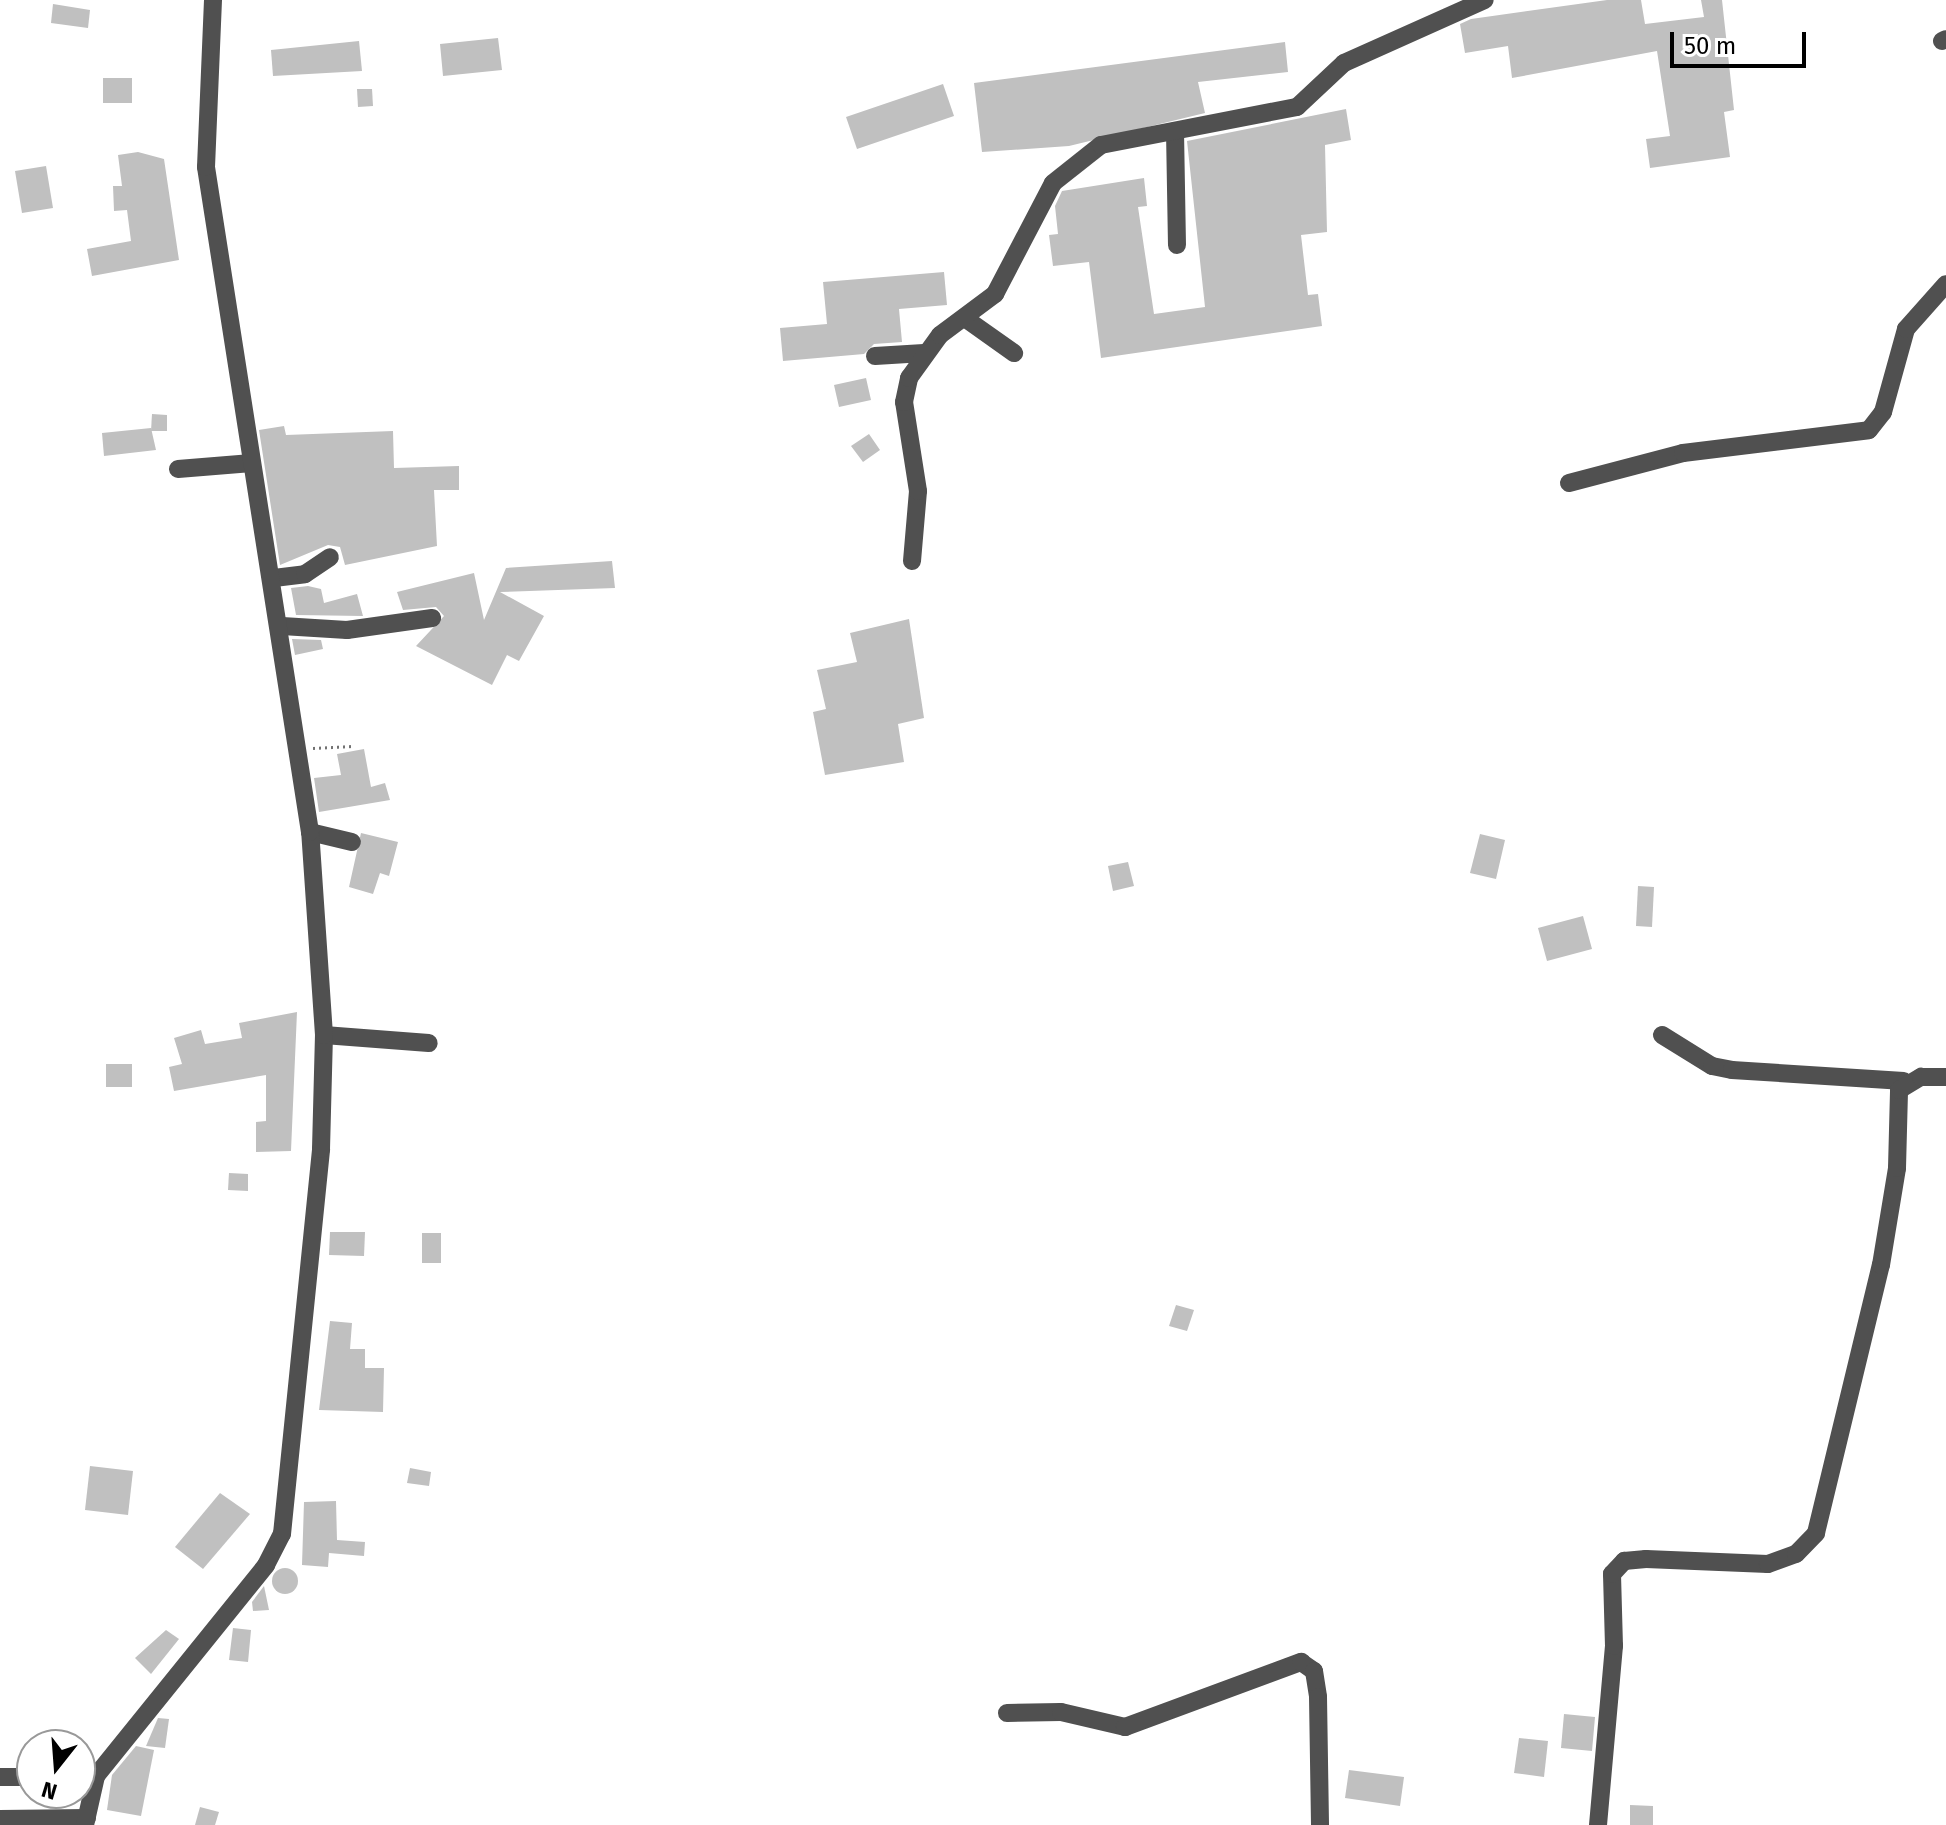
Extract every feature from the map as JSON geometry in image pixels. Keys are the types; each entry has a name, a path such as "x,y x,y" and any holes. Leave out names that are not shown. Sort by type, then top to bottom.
{"street":[{"path":"96,1767 266,1565 282,1534 321,1149 324,1035 310,832 282,626 252,463 206,167 213,0"},
{"path":"912,561 918,491 904,402 924,353 995,294 1053,183 1101,145 1297,107 1344,63 1485,0"},
{"path":"1175,131 1177,245"},
{"path":"1569,483 1683,453 1869,430 1883,412 1906,329 1946,284"},
{"path":"966,319 1014,353"},
{"path":"875,356 924,353"},
{"path":"178,469 252,463"},
{"path":"274,578 305,574 330,557"},
{"path":"282,626 347,630 432,618"},
{"path":"310,832 352,842"},
{"path":"324,1035 429,1043"},
{"path":"1662,1035 1732,1070 1904,1081 1946,1077"},
{"path":"1598,1825 1614,1646 1612,1574 1624,1561 1646,1559 1768,1564 1796,1554 1816,1533 1881,1265 1904,1081"},
{"path":"1007,1713 1061,1712 1125,1727 1301,1662 1314,1671 1318,1697 1320,1825"},
{"path":"0,1819 86,1822"}],"path":[{"path":"300,749 353,746"}],"building":[{"path":"1607,0 1641,0 1645,24 1704,17 1701,0 1722,0 1734,110 1724,112 1730,157 1650,168 1646,139 1670,136 1657,51 1512,78 1508,46 1465,53 1460,24 1471,19"},
{"path":"53,4 90,10 88,28 51,23"},
{"path":"498,38 502,70 443,76 440,44"},
{"path":"359,41 362,71 273,76 271,50"},
{"path":"1285,42 1288,72 1198,82 1205,113 1069,146 982,152 974,83"},
{"path":"103,78 132,78 132,103 103,103"},
{"path":"943,84 954,116 857,149 846,117"},
{"path":"357,89 372,89 373,106 358,107"},
{"path":"1346,109 1351,140 1325,145 1327,232 1301,235 1308,295 1318,294 1322,326 1101,358 1089,262 1053,266 1049,235 1058,234 1055,206 1062,191 1144,178 1147,206 1138,207 1154,314 1205,307 1187,141"},
{"path":"138,152 164,159 179,260 92,276 87,249 131,241 127,210 114,211 113,186 122,186 118,155"},
{"path":"46,166 53,208 22,213 15,171"},
{"path":"944,272 947,305 899,309 902,342 874,344 864,354 783,361 780,328 827,324 823,282"},
{"path":"866,378 871,400 839,407 834,385"},
{"path":"152,414 167,415 167,431 151,431"},
{"path":"284,426 286,435 393,431 394,468 459,466 459,490 434,490 437,546 345,565 340,547 328,545 280,565 259,430"},
{"path":"151,428 156,450 104,456 102,433"},
{"path":"869,434 880,450 863,462 851,446"},
{"path":"612,561 615,588 500,592 544,616 519,661 507,655 492,685 416,646 444,616 436,607 403,610 397,592 474,573 484,620 506,568"},
{"path":"308,586 321,589 324,603 357,594 363,616 296,615 291,588"},
{"path":"909,619 924,718 898,724 904,762 825,775 813,712 826,709 817,670 857,662 850,633"},
{"path":"292,639 321,640 323,649 295,655"},
{"path":"364,749 371,787 385,783 390,800 319,812 314,778 341,775 337,754"},
{"path":"361,833 398,842 389,876 380,873 373,894 349,887"},
{"path":"1480,834 1505,840 1496,879 1470,873"},
{"path":"1128,862 1134,886 1113,891 1108,866"},
{"path":"1638,886 1654,887 1652,927 1636,926"},
{"path":"1583,916 1592,949 1547,961 1538,928"},
{"path":"297,1012 291,1151 256,1152 256,1122 266,1121 266,1075 174,1091 169,1067 182,1064 174,1038 201,1030 205,1044 242,1038 239,1023"},
{"path":"106,1064 132,1064 132,1087 106,1087"},
{"path":"229,1173 248,1174 248,1191 228,1190"},
{"path":"330,1232 365,1232 364,1256 329,1255"},
{"path":"422,1233 441,1233 441,1263 422,1263"},
{"path":"1176,1305 1194,1310 1187,1331 1169,1326"},
{"path":"330,1321 352,1323 350,1349 365,1349 365,1368 384,1368 383,1412 319,1410"},
{"path":"90,1466 133,1471 128,1515 85,1510"},
{"path":"410,1468 431,1472 429,1486 407,1483"},
{"path":"220,1493 250,1514 203,1569 175,1547"},
{"path":"336,1501 337,1540 365,1542 364,1556 329,1553 328,1567 302,1565 304,1502"},
{"path":"285,1568 294,1572 298,1581 294,1590 285,1594 276,1590 272,1581 276,1572"},
{"path":"264,1586 269,1610 253,1611 252,1602"},
{"path":"233,1628 251,1630 248,1662 229,1660"},
{"path":"166,1630 179,1639 151,1674 135,1658"},
{"path":"1564,1714 1595,1717 1592,1751 1561,1748"},
{"path":"158,1718 169,1719 165,1748 146,1746"},
{"path":"1519,1738 1548,1741 1544,1777 1514,1773"},
{"path":"136,1746 154,1750 141,1816 107,1810 112,1775"},
{"path":"1349,1770 1404,1777 1400,1806 1345,1798"},
{"path":"1630,1805 1653,1806 1653,1825 1630,1825"},
{"path":"200,1807 219,1812 215,1825 195,1825"}]}
